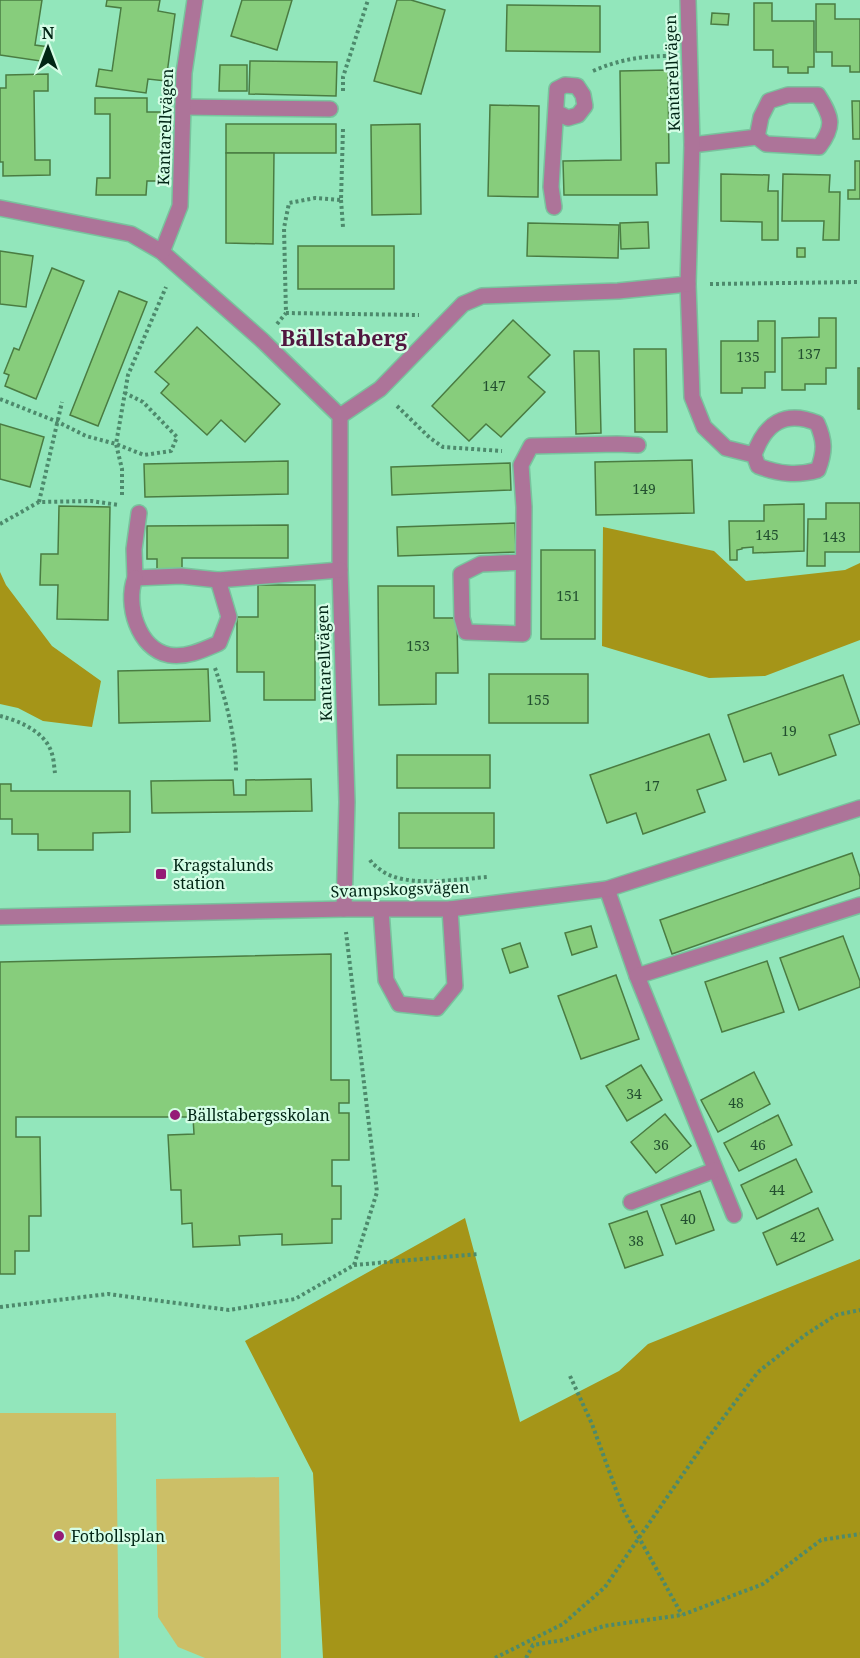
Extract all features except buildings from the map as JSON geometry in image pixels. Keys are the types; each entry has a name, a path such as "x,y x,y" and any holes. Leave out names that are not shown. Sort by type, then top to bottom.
{"street":[{"name":"Kantarellvägen","path":"162,252 180,206 184,73 195,0"},
{"name":"Kantarellvägen","path":"688,0 692,145 688,284 692,397 704,427 726,447 754,455"},
{"path":"554,207 551,187 557,89 565,85 577,86 584,95 585,106 578,115 568,118 556,112"},
{"name":"Kantarellvägen","path":"692,145 757,137 766,144 819,147 830,133 829,112 818,95 788,95 769,101 761,117 757,137"},
{"path":"183,107 330,109"},
{"path":"0,208 131,234 162,252 263,341 340,416 380,389 463,304 482,296 618,291 688,284"},
{"name":"Kantarellvägen","path":"340,416 340,570 347,802 344,909"},
{"name":"Kantarellvägen","path":"802,417 817,423 823,437 824,454 818,470 803,474 786,474 758,466 754,455 760,438 779,421 802,417"},
{"path":"523,562 481,564 460,574 462,618 466,632 523,634 523,562 521,465 531,446 617,436 638,445"},
{"path":"139,513 134,549 135,578 130,589 136,623 150,646 167,655 186,656 219,643 229,617 218,580"},
{"path":"135,578 181,576 218,580 340,570"},
{"name":"Svampskogsvägen","path":"0,917 344,909 450,909 607,889 860,808"},
{"path":"607,889 637,976 734,1215"},
{"path":"637,976 860,905"},
{"path":"381,910 386,980 399,1005 437,1008 455,986 450,909"},
{"path":"631,1202 715,1170"}],"path":[{"path":"343,98 343,77 368,0"},
{"path":"577,86 585,74 612,62 647,56 689,56"},
{"path":"343,120 343,227"},
{"path":"342,200 315,198 289,204 284,228 286,313 452,315"},
{"path":"0,524 39,502 91,501 122,505 122,468 116,444 128,375 162,293 177,266"},
{"path":"688,284 860,282"},
{"path":"380,389 430,438 443,447 499,451 526,456"},
{"path":"0,399 86,436 144,454 171,451 177,437 143,402 125,393"},
{"path":"39,502 63,402"},
{"path":"208,648 218,676 230,728 236,772"},
{"path":"0,716 18,721 41,735 52,751 55,773"},
{"path":"369,856 372,863 390,876 401,879 430,881 498,877"},
{"path":"344,909 377,1192 354,1265"},
{"path":"0,1308 108,1294 229,1310 295,1299 354,1265 478,1254"},
{"path":"495,1658 563,1624 605,1587 708,1438 758,1372 805,1335 836,1315 860,1310"},
{"path":"570,1376 592,1424 623,1509 682,1615"},
{"path":"526,1658 533,1646 564,1640 604,1626 682,1615 763,1584 821,1540 860,1534"}],"shaded area":[{"path":"603,527 714,551 746,581 845,570 860,563 860,640 765,676 709,678 602,646"},
{"path":"0,572 6,585 52,646 101,681 92,727 43,721 18,708 0,704"},
{"path":"465,1218 520,1422 619,1371 648,1344 860,1259 860,1658 323,1658 313,1473 245,1341"},
{"name":"Fotbollsplan","path":"0,1413 116,1413 119,1658 0,1658"},
{"path":"279,1477 281,1658 205,1658 178,1647 158,1617 156,1479"}],"place":[{"name":"Kragstalunds station","path":"161,874"},
{"name":"Bällstabergsskolan","path":"175,1115"},
{"name":"Fotbollsplan","path":"59,1536"}],"district":[{"name":"Bällstaberg","path":"344,337"}]}
